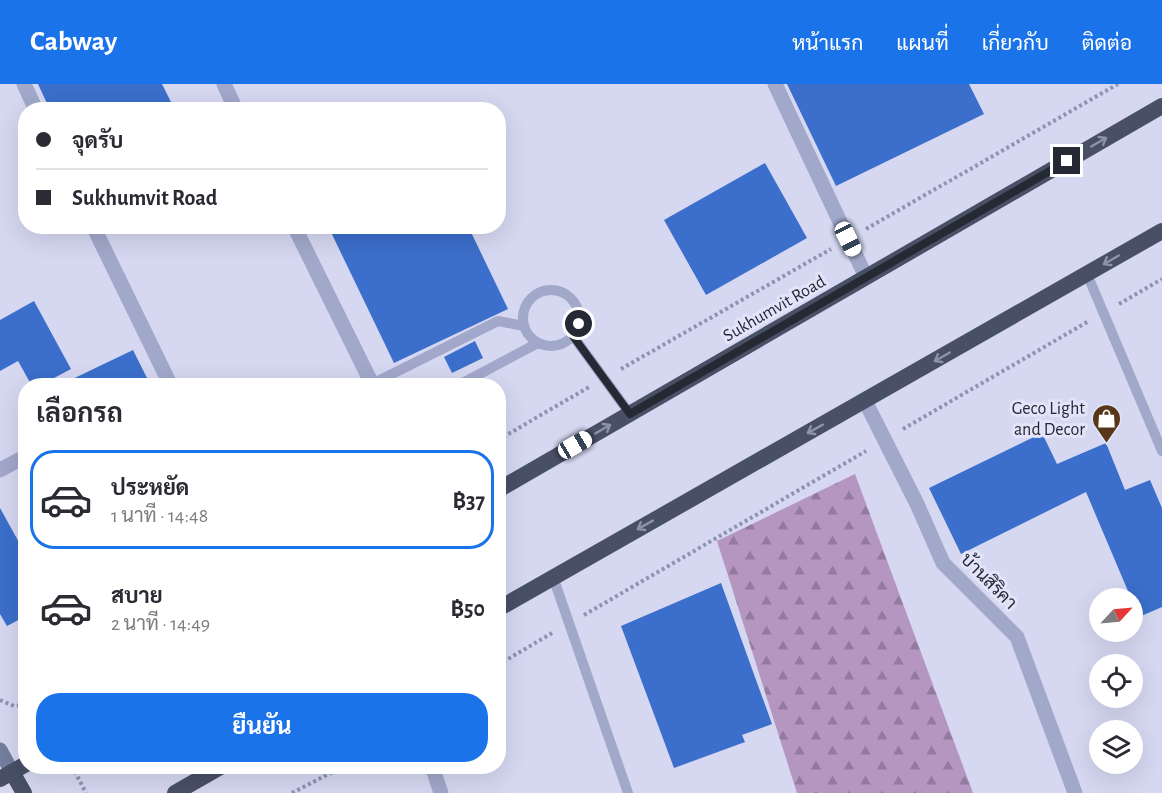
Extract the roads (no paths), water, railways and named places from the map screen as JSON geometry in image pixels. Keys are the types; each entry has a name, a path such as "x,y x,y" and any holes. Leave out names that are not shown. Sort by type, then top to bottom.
{"highway":[{"name":"Sukhumvit Road","path":"506,485 1162,106"},
{"path":"506,604 1162,231"},
{"path":"12,772 24,793"},
{"path":"175,793 208,774"}],"main road":[{"path":"0,750 12,772"}],"street":[{"path":"24,84 32,102"},
{"path":"224,84 233,102"},
{"path":"775,84 866,277"},
{"path":"97,234 167,378"},
{"path":"298,234 369,378"},
{"name":"บ้านสิริคา","path":"866,400 943,563 1017,637 1075,793"},
{"path":"0,470 18,460"},
{"path":"435,774 441,793"}],"lane":[{"path":"1087,274 1162,451"},
{"path":"543,291 562,292 576,304 579,324 573,336 562,345 552,347 538,343 528,334 524,326 524,309 529,301 543,291"},
{"path":"386,378 498,321 524,326"},
{"path":"573,336 630,414"},
{"path":"472,378 538,343"},
{"path":"553,577 628,793"}],"place":[{"name":"Geco Light and Decor","path":"1106,444"}]}
